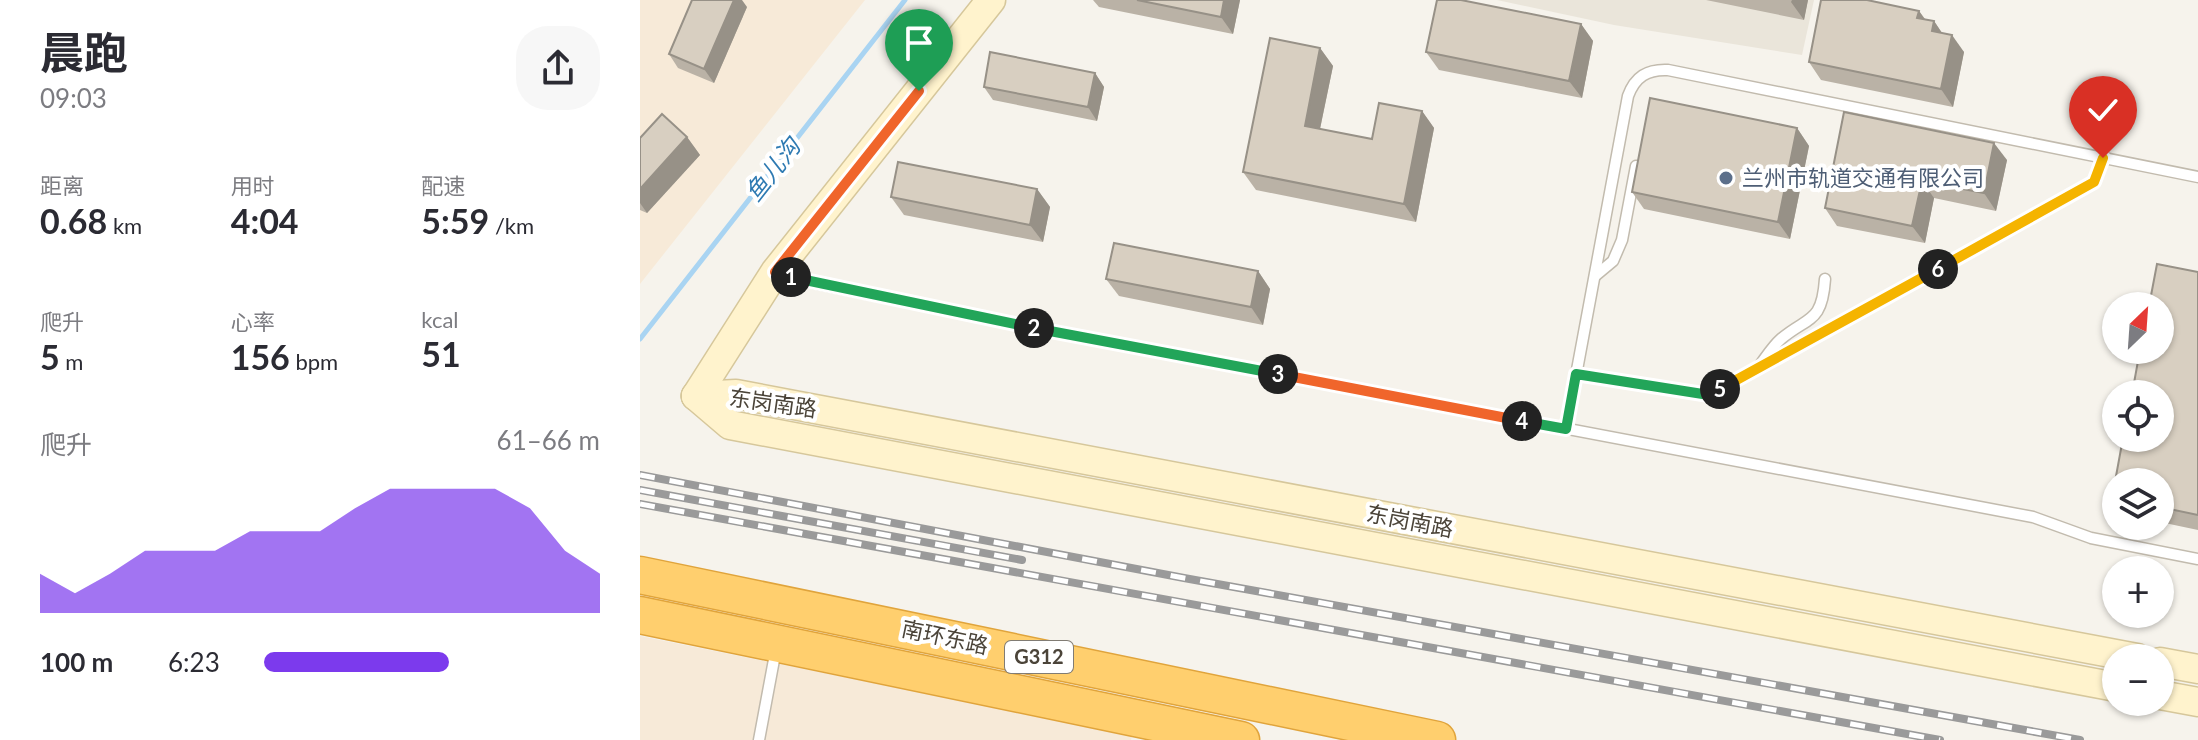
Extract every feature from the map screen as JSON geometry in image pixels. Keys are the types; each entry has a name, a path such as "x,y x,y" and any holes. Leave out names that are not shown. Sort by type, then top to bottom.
{"highway":[{"name":"南环东路","path":"640,575 1437,740"},
{"name":"南环东路","path":"640,615 1141,725 1241,740"}],"street":[{"path":"696,396 775,272 991,0"},
{"name":"东岗南路","path":"696,396 736,394 2102,651"},
{"name":"东岗南路","path":"696,396 730,425 2102,684"},
{"path":"2174,665 2198,669"},
{"path":"2174,698 2198,702"}],"lane":[{"path":"1566,429 1628,96 1638,78 1657,69 2198,177"},
{"path":"1576,374 1709,395 2094,182 2103,158"},
{"path":"1595,276 1613,261 1622,240 1636,166"},
{"path":"775,272 799,280 1019,325 2033,517 2091,538 2198,559"},
{"path":"1756,370 1781,339 1810,321 1819,309 1825,279"},
{"path":"759,740 778,643"}],"shaded area":[{"path":"640,0 865,0 640,284"},
{"path":"1497,0 1814,0 1802,55 1614,25"},
{"path":"640,636 1132,735 1131,740 640,740"}],"building":[{"path":"692,0 734,0 704,69 669,54"},
{"path":"1137,0 1224,0 1221,17"},
{"path":"1437,0 1461,0 1581,24 1569,81 1426,52"},
{"path":"1821,0 1867,0 1919,11 1917,18 1934,21 1932,31 1952,35 1941,89 1809,62"},
{"path":"1270,38 1320,48 1305,126 1372,139 1379,103 1422,111 1404,204 1243,172"},
{"path":"990,52 1095,73 1088,107 984,87"},
{"name":"兰州市轨道交通有限公司","path":"1650,98 1797,128 1778,222 1632,192"},
{"path":"1844,112 1994,143 1984,193 1922,181 1912,226 1825,208"},
{"path":"662,114 687,137 640,189 640,138"},
{"path":"898,162 1037,189 1030,225 891,197"},
{"path":"1114,243 1258,271 1251,307 1106,279"},
{"path":"2157,264 2198,272 2198,515 2174,510 2174,468 2118,468 2120,452 2174,452 2174,380 2135,380 2137,364 2174,364 2174,292 2152,292"}],"waterway":[{"name":"鱼儿沟","path":"640,339 905,0"}],"railway":[{"path":"640,475 1184,578 2080,740"},
{"path":"640,490 1022,560"},
{"path":"640,504 1940,740"}],"place":[{"name":"兰州市轨道交通有限公司","path":"1726,178"}],"route":[{"path":"919,91 775,272 799,280 1019,325 1566,429 1576,374 1709,395 2094,182 2103,158"}]}
